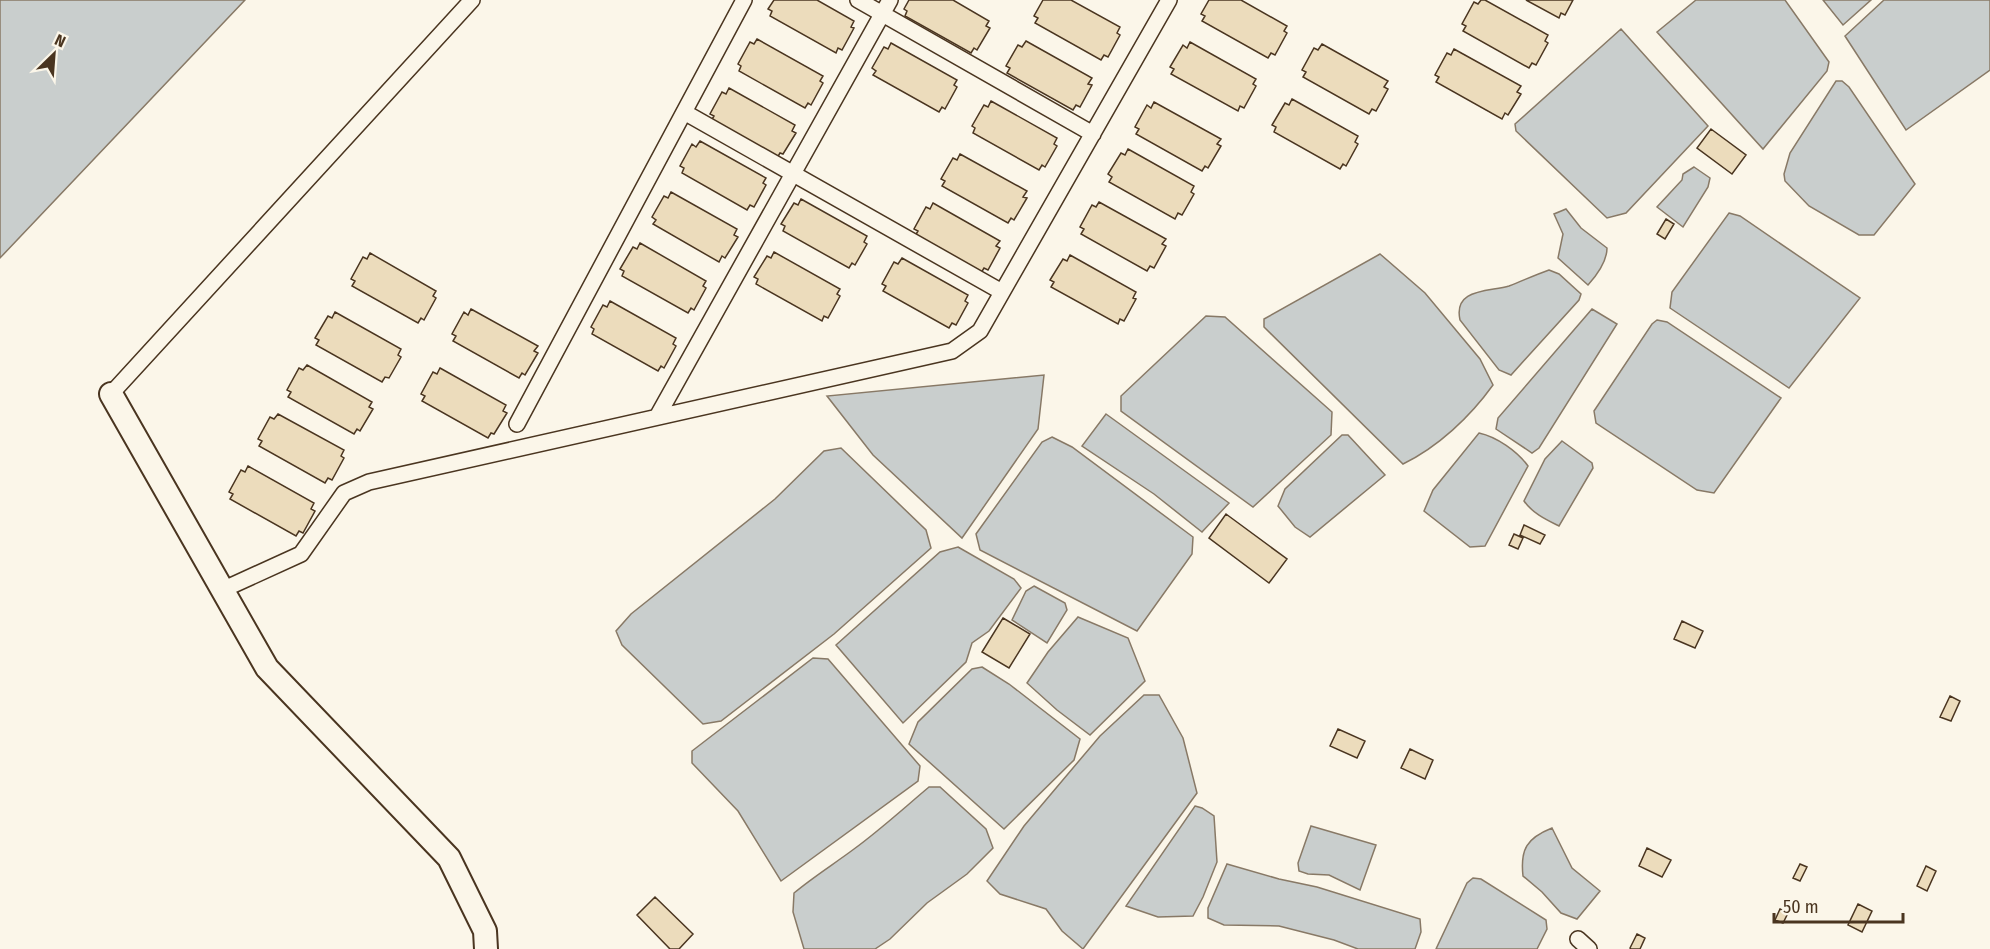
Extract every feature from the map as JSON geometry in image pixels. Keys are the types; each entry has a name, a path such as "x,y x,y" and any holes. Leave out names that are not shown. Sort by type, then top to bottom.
{"main road":[{"path":"111,394 267,668 449,858 485,931 486,949"}],"street":[{"path":"111,394 472,0"},
{"path":"517,424 744,0"},
{"path":"858,0 886,7 1093,134"},
{"path":"222,590 301,554 344,493 369,482 952,351 980,331 1169,0"},
{"path":"657,417 886,7"},
{"path":"684,112 1002,292"}],"shaded area":[{"path":"0,0 245,0 0,258"},
{"path":"1696,0 1785,0 1829,62 1827,71 1763,149 1657,32"},
{"path":"1823,0 1871,0 1843,25"},
{"path":"1884,0 1990,0 1990,70 1906,130 1845,36"},
{"path":"1621,29 1708,126 1626,213 1607,218 1516,131 1515,124"},
{"path":"1836,81 1842,81 1849,87 1915,184 1874,235 1859,235 1809,206 1785,181 1784,174 1790,153"},
{"path":"1694,167 1710,178 1708,187 1683,227 1657,207 1682,180 1683,174"},
{"path":"1566,209 1581,228 1607,248 1598,273 1588,285 1558,258 1563,234 1554,214"},
{"path":"1729,213 1740,216 1860,298 1789,388 1670,308 1672,292"},
{"path":"1380,254 1425,293 1480,359 1493,385 1474,408 1441,440 1403,464 1264,327 1264,319"},
{"path":"1549,270 1559,274 1581,294 1579,300 1511,375 1499,370 1460,320 1459,310 1462,302 1474,293 1509,286"},
{"path":"1592,309 1617,324 1539,448 1532,453 1496,429 1498,418"},
{"path":"1206,316 1225,317 1332,412 1331,435 1253,507 1121,411 1121,396"},
{"path":"1657,320 1667,322 1781,398 1714,493 1697,490 1596,423 1594,411 1652,324"},
{"path":"1044,375 1038,429 962,538 873,455 827,396"},
{"path":"1106,414 1229,503 1202,532 1154,494 1082,446"},
{"path":"1479,433 1506,445 1528,466 1485,546 1470,547 1424,511 1433,490"},
{"path":"1342,435 1348,435 1385,475 1310,537 1295,527 1278,506 1285,489"},
{"path":"1052,437 1072,447 1193,537 1192,554 1137,631 980,550 976,534 1042,442"},
{"path":"1562,441 1592,463 1593,468 1559,526 1535,513 1524,501 1545,459"},
{"path":"841,448 926,530 931,548 834,634 721,721 703,724 622,645 616,631 631,614 775,499 824,451"},
{"path":"958,547 1014,579 1021,588 989,631 972,643 966,662 903,723 836,645 940,552"},
{"path":"1034,586 1065,603 1067,610 1047,643 1012,620 1026,591"},
{"path":"1078,617 1128,638 1145,681 1090,735 1027,683 1048,652"},
{"path":"813,658 828,659 920,766 918,781 781,881 738,811 692,763 692,751"},
{"path":"982,667 1009,684 1080,739 1074,760 1004,829 909,744 918,722 972,669"},
{"path":"1144,695 1159,695 1183,738 1197,793 1083,949 1062,931 1046,909 1000,894 987,881 1024,826 1100,736"},
{"path":"929,787 940,787 986,829 993,848 967,874 927,903 890,939 875,949 804,949 793,912 794,893 864,842"},
{"path":"1195,806 1214,816 1217,862 1193,916 1158,917 1126,906"},
{"path":"1311,826 1376,845 1360,890 1329,875 1299,871 1298,863"},
{"path":"1552,828 1572,868 1600,891 1577,919 1561,913 1523,876 1523,859 1527,846 1531,840"},
{"path":"1227,864 1317,887 1420,919 1421,932 1415,949 1358,949 1334,940 1279,926 1224,925 1208,918 1208,908"},
{"path":"1473,878 1481,879 1546,920 1547,929 1537,949 1436,949 1467,883"}],"building":[{"path":"774,0 817,0 854,21 851,27 854,28 842,50 838,48 836,53 770,16 772,11 768,9"},
{"path":"909,0 953,0 989,21 986,26 990,28 977,50 974,48 971,53 905,16 907,11 904,9"},
{"path":"1043,0 1071,0 1120,27 1117,33 1120,35 1108,57 1104,55 1101,60 1035,23 1038,18 1034,16"},
{"path":"1209,0 1241,0 1287,26 1284,31 1287,33 1275,55 1271,53 1268,58 1202,21 1205,16 1201,14"},
{"path":"1481,0 1485,0 1548,35 1545,41 1548,43 1536,65 1532,63 1529,68 1463,31 1466,26 1462,24 1474,2 1478,4"},
{"path":"1526,0 1573,0 1565,15 1561,13 1559,18"},
{"path":"757,39 823,76 820,81 823,83 811,105 808,103 805,108 739,71 741,66 738,64 750,42 754,44"},
{"path":"1026,41 1092,78 1088,84 1092,85 1080,107 1076,105 1073,110 1007,73 1010,68 1006,66 1018,45 1022,47"},
{"path":"1190,42 1256,79 1253,84 1256,86 1244,108 1240,106 1238,111 1171,74 1174,69 1170,67 1183,45 1187,48"},
{"path":"891,43 957,80 954,85 957,87 945,109 942,107 939,112 873,75 876,71 872,68 884,47 888,49"},
{"path":"1322,44 1388,81 1384,87 1388,89 1376,111 1372,109 1369,114 1303,77 1306,72 1302,70 1314,48 1318,50"},
{"path":"1454,49 1521,86 1517,92 1521,94 1508,115 1505,113 1502,119 1436,82 1439,77 1435,75 1447,53 1451,55"},
{"path":"729,88 795,125 792,131 796,133 783,154 780,153 777,158 711,121 714,116 710,114 722,92 726,94"},
{"path":"1292,99 1358,136 1355,142 1358,144 1346,166 1343,164 1340,169 1274,132 1276,127 1272,125 1285,103 1289,105"},
{"path":"991,101 1057,138 1054,144 1057,146 1045,167 1042,165 1039,170 973,133 975,128 972,126 984,105 988,107"},
{"path":"1154,102 1221,139 1217,144 1221,146 1208,168 1205,166 1202,171 1136,134 1139,129 1135,127 1147,105 1151,108"},
{"path":"1711,129 1746,155 1732,174 1697,148"},
{"path":"700,141 766,178 763,183 766,185 754,207 750,205 747,210 682,173 684,168 680,166 692,144 696,147"},
{"path":"1128,149 1194,186 1191,192 1194,194 1182,215 1178,213 1175,219 1109,182 1112,177 1108,174 1121,153 1125,155"},
{"path":"960,154 1027,191 1023,197 1027,198 1014,220 1011,218 1008,223 942,186 945,181 941,179 953,158 957,160"},
{"path":"671,192 737,229 734,235 738,237 725,258 722,256 719,262 653,224 656,220 652,217 664,196 668,198"},
{"path":"801,199 867,236 864,242 867,244 855,265 852,263 849,268 783,231 785,226 781,224 794,203 798,205"},
{"path":"1099,202 1166,239 1162,244 1166,246 1154,268 1150,266 1147,271 1081,234 1084,229 1080,227 1092,205 1096,207"},
{"path":"933,203 1000,241 996,246 1000,248 988,270 984,268 981,273 915,236 918,231 914,229 926,207 930,209"},
{"path":"1666,219 1674,224 1665,239 1657,234"},
{"path":"640,243 706,281 703,286 706,288 694,310 691,308 688,313 622,276 624,271 620,269 633,247 637,249"},
{"path":"774,252 840,289 837,294 840,296 828,318 824,316 822,321 756,284 758,279 754,277 767,256 771,258"},
{"path":"370,253 436,291 433,296 436,298 424,320 421,318 418,323 352,286 355,281 351,279 363,257 367,259"},
{"path":"1070,255 1136,292 1133,298 1136,299 1124,321 1120,319 1118,324 1051,287 1054,282 1050,280 1063,259 1067,261"},
{"path":"902,258 968,295 965,301 968,303 956,325 952,323 949,328 883,291 886,286 882,284 894,262 898,264"},
{"path":"610,301 676,338 673,344 676,346 664,368 661,366 658,371 592,334 594,329 591,327 603,305 607,307"},
{"path":"471,309 538,346 534,351 538,353 525,375 522,373 519,378 453,341 456,336 452,334 464,312 468,315"},
{"path":"335,312 401,349 398,355 401,357 389,378 385,377 382,382 316,345 319,340 315,338 328,316 332,318"},
{"path":"307,365 372,402 369,407 373,409 360,431 357,429 354,434 288,397 291,392 287,390 299,368 303,370"},
{"path":"440,368 506,405 503,411 507,413 494,434 491,433 488,438 422,401 425,396 421,394 433,372 437,374"},
{"path":"278,414 344,450 341,456 344,458 332,480 328,478 325,483 259,446 262,441 258,439 270,417 274,419"},
{"path":"248,466 314,503 311,509 315,511 303,533 299,531 296,536 230,499 233,494 229,492 241,470 245,472"},
{"path":"1226,514 1287,559 1269,583 1209,538"},
{"path":"1524,525 1545,535 1540,544 1520,535"},
{"path":"1514,534 1523,538 1518,549 1509,545"},
{"path":"1003,618 1030,634 1009,668 982,652"},
{"path":"1682,621 1703,631 1695,648 1674,639"},
{"path":"1950,696 1960,701 1951,721 1940,717"},
{"path":"1338,729 1365,741 1357,758 1330,746"},
{"path":"1410,749 1433,760 1425,779 1401,768"},
{"path":"1647,848 1671,860 1662,877 1639,866"},
{"path":"1800,864 1807,867 1800,881 1793,878"},
{"path":"1926,866 1936,871 1927,891 1917,886"},
{"path":"655,897 693,934 679,949 670,949 637,915"},
{"path":"1858,904 1872,911 1862,932 1848,925"},
{"path":"1780,909 1788,913 1783,923 1775,920"},
{"path":"1637,934 1645,938 1640,949 1631,949 1630,948"}]}
